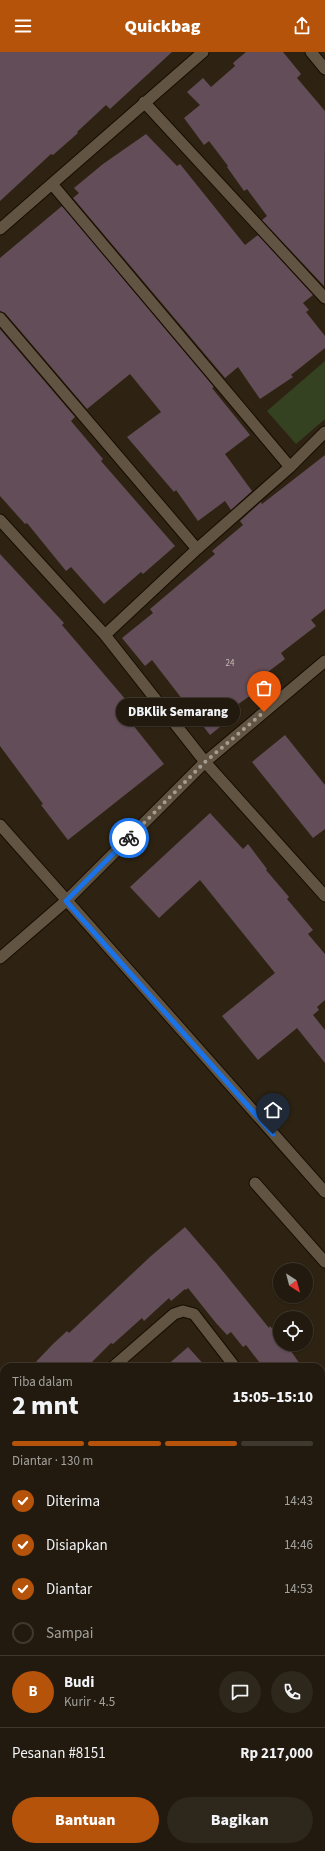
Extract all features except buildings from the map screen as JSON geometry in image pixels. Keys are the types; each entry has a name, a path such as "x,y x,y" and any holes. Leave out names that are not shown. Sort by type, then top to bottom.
{"street":[{"path":"0,229 203,52"},
{"path":"311,52 325,69"},
{"path":"144,102 325,298"},
{"path":"52,184 290,467"},
{"path":"0,318 197,549"},
{"path":"105,635 197,549 290,467 325,432"},
{"path":"0,520 105,635 205,762 325,896"},
{"path":"0,958 66,901 205,762 325,661"},
{"path":"0,825 325,1192"},
{"path":"255,1183 325,1262"},
{"path":"118,1363 174,1314 183,1310 194,1314 232,1363"}],"green space":[{"path":"325,361 325,419 296,444 267,411"}],"way so far":[{"path":"129,838 205,762 264,712"}],"place":[{"name":"DBKlik Semarang","path":"264,712"}],"route":[{"path":"129,838 66,901 273,1134"}]}
